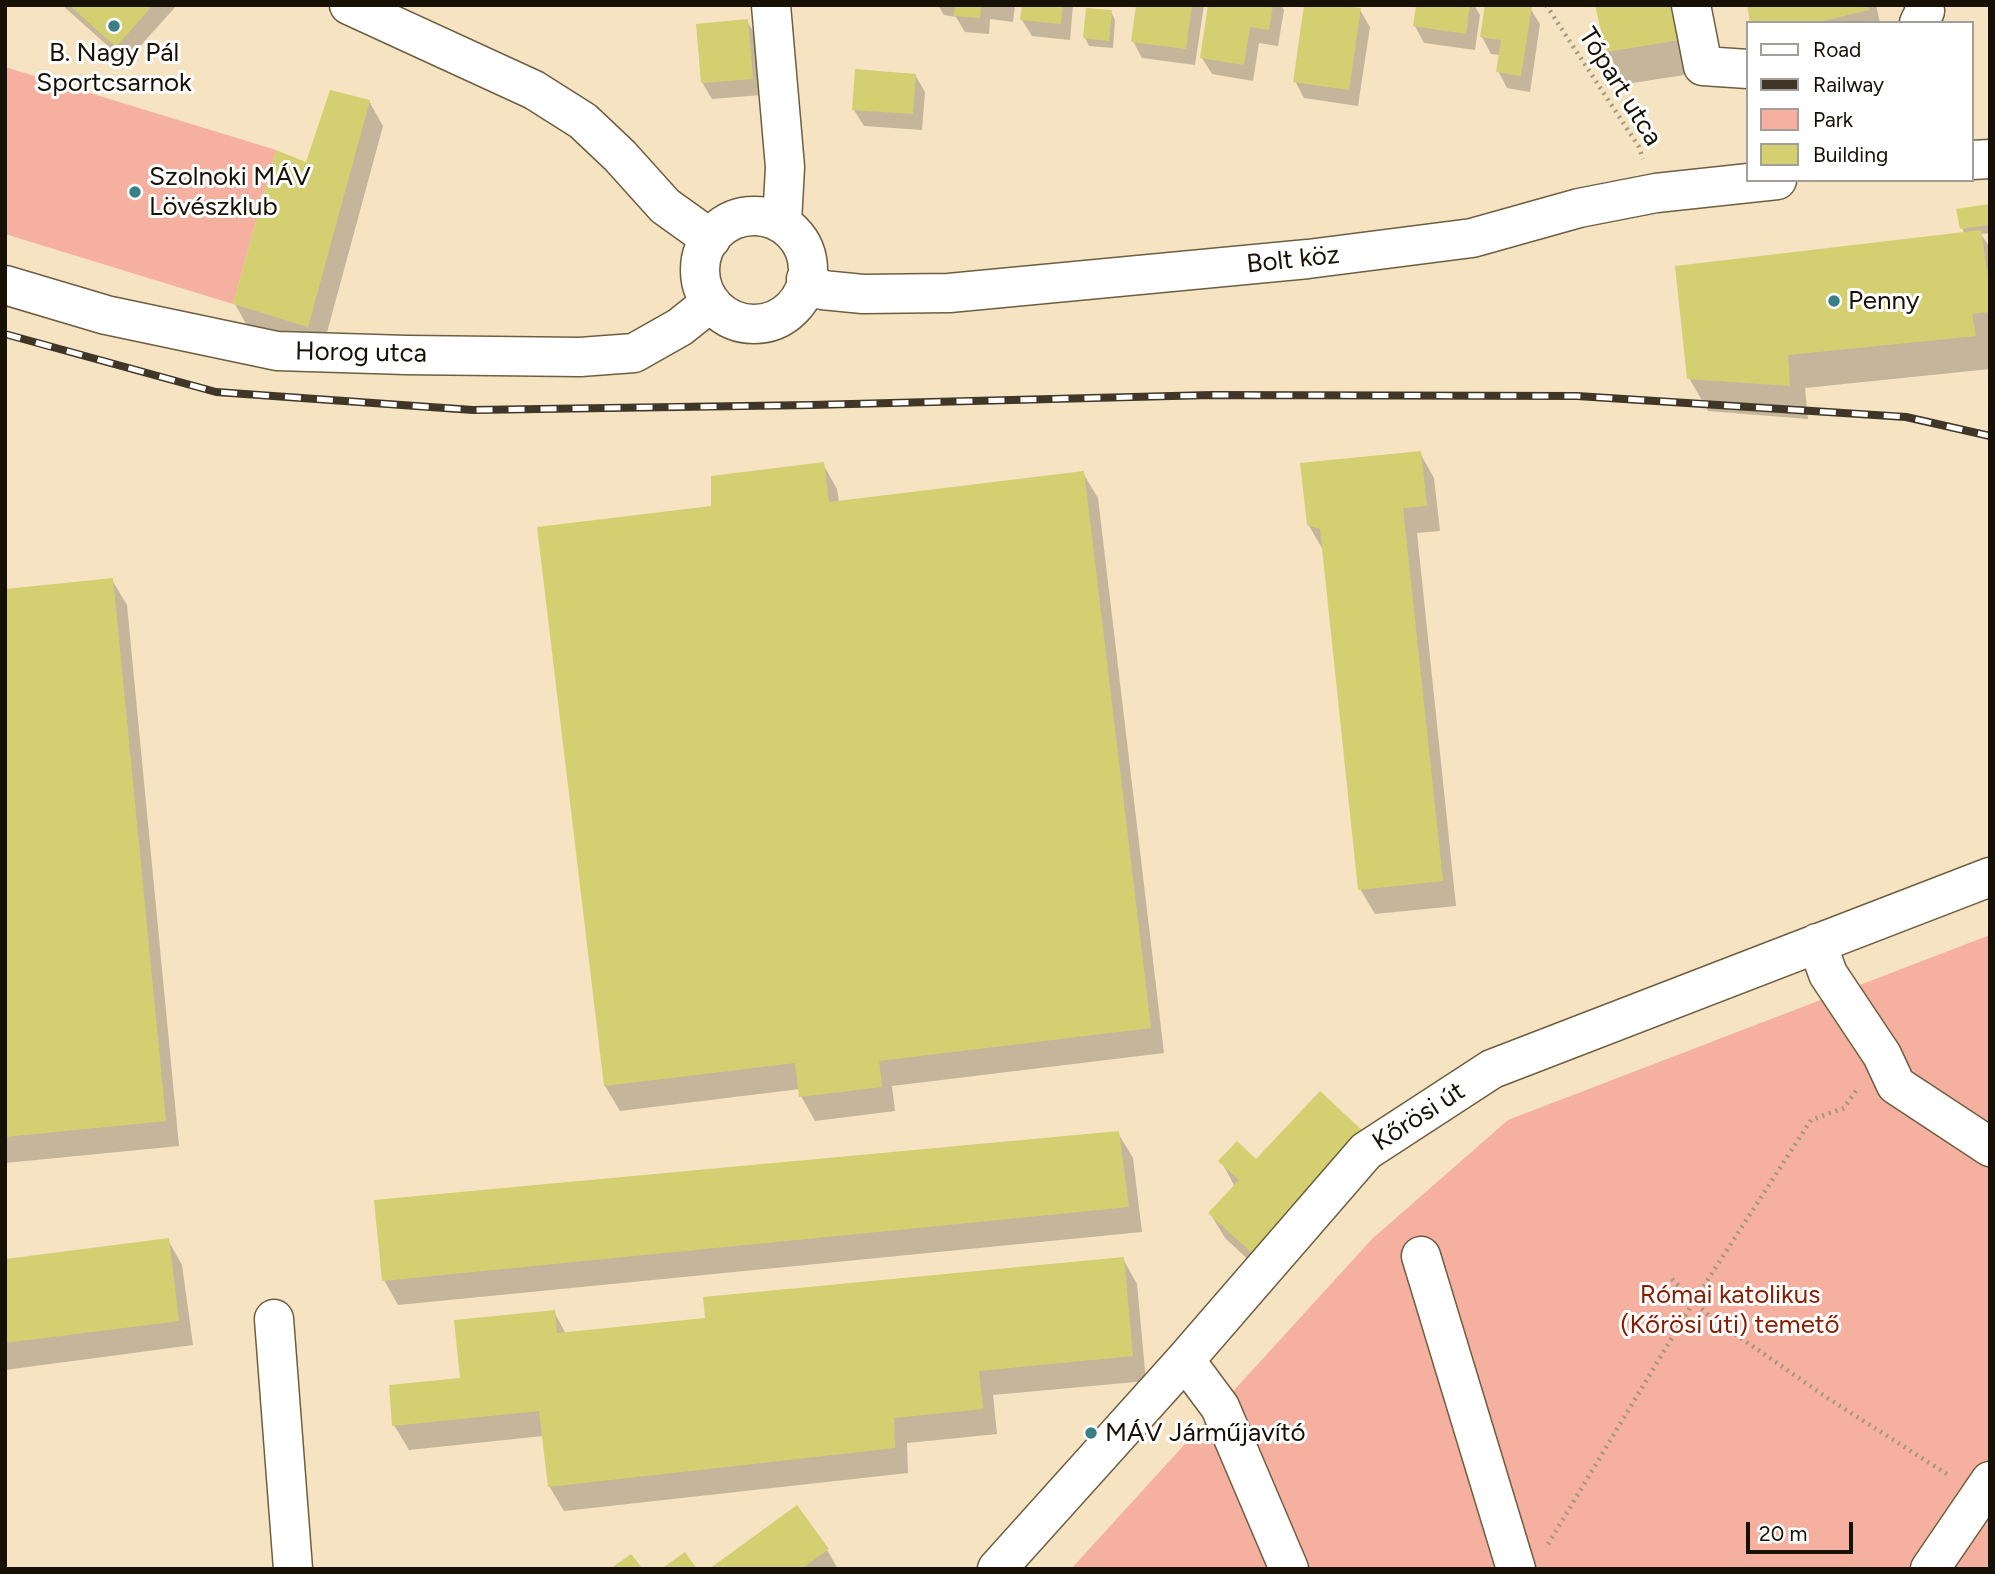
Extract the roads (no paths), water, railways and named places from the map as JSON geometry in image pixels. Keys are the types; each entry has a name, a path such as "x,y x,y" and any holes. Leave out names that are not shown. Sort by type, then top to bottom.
{"street":[{"path":"349,5 544,96 583,121 620,156 665,206 711,239"},
{"path":"771,5 785,167 782,222"},
{"path":"1691,5 1703,66 1746,69"},
{"name":"Bolt köz","path":"806,279 822,290 863,294 949,293 1308,259 1472,237 1579,208 1656,192 1757,182"},
{"path":"759,215 782,222 793,230 806,253 806,279 802,295 793,308 781,318 751,325 735,322 721,314 703,291 700,264 711,239 721,227 735,218 759,215"},
{"name":"Horog utca","path":"5,285 106,315 277,351 406,355 580,357 634,353 680,327 710,303"},
{"name":"Kőrösi út","path":"997,1569 1185,1360 1366,1151 1377,1143 1492,1069 1990,877"},
{"path":"1817,943 1828,974 1882,1055 1896,1085 1990,1147"},
{"path":"1421,1256 1516,1569"},
{"path":"274,1319 293,1569"},
{"path":"1185,1360 1220,1407 1289,1569"},
{"path":"1930,1569 1985,1488"}],"railway":[{"path":"5,334 216,392 473,410 1212,395 1577,396 1906,417 1990,436"}],"place":[{"name":"B. Nagy Pál Sportcsarnok","path":"114,26"},
{"name":"Szolnoki MÁV Lövészklub","path":"135,192"},
{"name":"Penny","path":"1834,301"},
{"name":"MÁV Járműjavító","path":"1091,1433"}],"park label":[{"name":"Római katolikus (Kőrösi úti) temető","path":"1730,1310"}]}
